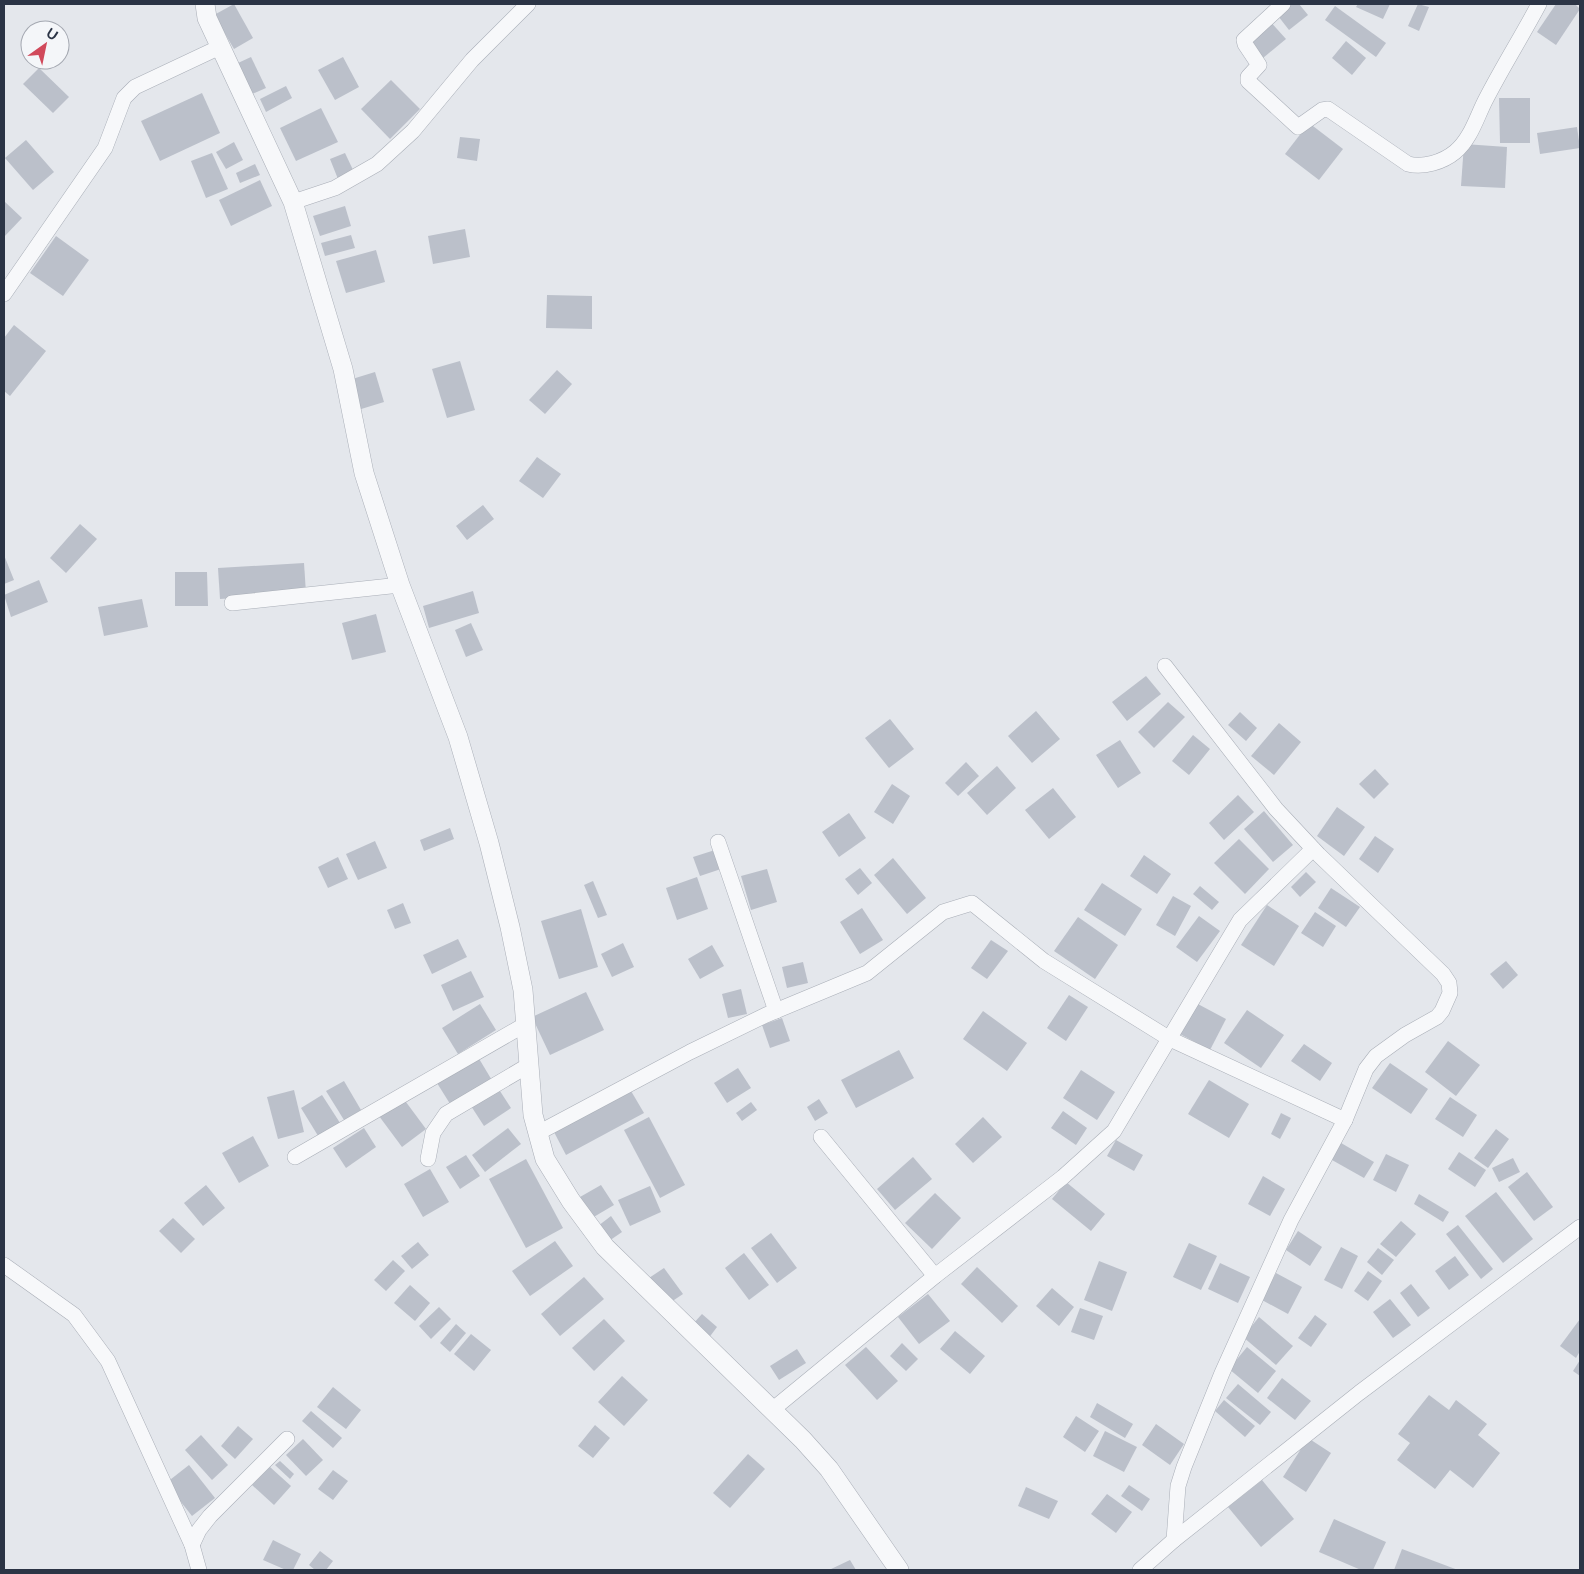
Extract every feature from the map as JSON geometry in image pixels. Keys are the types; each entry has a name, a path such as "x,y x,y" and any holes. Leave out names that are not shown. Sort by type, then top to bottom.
{"street":[{"path":"205,4 207,18 293,202 343,369 364,472 400,585 458,737 484,826 510,927 523,990 534,1115 545,1159 571,1201 605,1246 772,1410 829,1469 899,1570"},
{"path":"293,202 335,188 377,164 413,132 472,60 528,4"},
{"path":"1283,4 1244,40 1259,65 1248,77 1248,81 1298,127 1322,110 1328,109 1408,164 1420,167 1454,152 1468,136 1486,98 1539,4"},
{"path":"4,294 105,148 124,98 135,87 220,47"},
{"path":"232,603 400,585"},
{"path":"1164,666 1276,809 1313,849 1443,974 1449,983 1447,1003 1436,1018 1404,1035 1376,1056 1366,1069 1345,1120 1291,1220 1208,1407 1178,1486 1174,1540"},
{"path":"718,842 776,1011"},
{"path":"772,1410 935,1276 1063,1177 1114,1131 1240,920 1313,849"},
{"path":"538,1133 690,1052 776,1011 867,972 943,912 972,903 1044,961 1170,1039 1345,1120"},
{"path":"295,1158 526,1024"},
{"path":"428,1159 433,1133 446,1114 529,1065"},
{"path":"821,1138 935,1276"},
{"path":"1140,1570 1174,1540 1359,1393 1580,1227"},
{"path":"4,1266 74,1315 108,1361 192,1546 199,1570"},
{"path":"192,1546 199,1530 210,1516 287,1439"}],"building":[{"path":"234,4 253,38 234,49 214,15"},
{"path":"1285,4 1299,4 1308,15 1289,30 1275,12"},
{"path":"1358,4 1390,4 1383,19 1356,7"},
{"path":"1418,4 1429,7 1419,31 1408,26"},
{"path":"1556,4 1575,4 1580,9 1556,45 1537,32"},
{"path":"1335,6 1386,43 1376,57 1325,20"},
{"path":"1268,19 1286,39 1263,58 1246,39"},
{"path":"1346,41 1366,58 1352,75 1332,58"},
{"path":"251,57 266,88 252,94 238,63"},
{"path":"343,57 359,87 335,100 318,70"},
{"path":"37,70 41,70 69,97 53,113 23,84"},
{"path":"391,80 420,109 390,139 361,109"},
{"path":"286,86 292,98 266,112 260,99"},
{"path":"202,93 220,133 160,161 141,121"},
{"path":"1499,98 1530,98 1530,143 1500,143"},
{"path":"321,108 338,142 296,161 280,128"},
{"path":"1309,123 1343,149 1319,180 1285,154"},
{"path":"1577,127 1580,148 1540,154 1537,133"},
{"path":"460,137 480,139 477,161 457,158"},
{"path":"26,140 54,172 33,190 5,158"},
{"path":"234,142 243,160 226,169 216,152"},
{"path":"1464,144 1507,147 1505,188 1461,186"},
{"path":"212,153 228,189 206,198 191,161"},
{"path":"345,153 354,172 338,179 330,159"},
{"path":"255,164 260,175 240,183 236,173"},
{"path":"260,180 272,206 231,226 219,200"},
{"path":"4,201 22,218 4,237"},
{"path":"345,206 351,226 320,236 313,216"},
{"path":"465,229 470,257 433,264 428,236"},
{"path":"351,235 355,248 325,256 321,243"},
{"path":"56,236 89,260 63,296 30,273"},
{"path":"376,250 385,282 346,293 336,261"},
{"path":"547,295 592,296 592,329 546,328"},
{"path":"14,325 46,351 10,396 4,391 4,338"},
{"path":"460,361 475,410 447,418 432,369"},
{"path":"557,370 572,384 545,414 529,400"},
{"path":"375,372 384,402 358,410 349,380"},
{"path":"537,457 561,474 543,498 519,481"},
{"path":"483,505 494,519 467,540 456,526"},
{"path":"80,524 97,539 66,573 50,558"},
{"path":"4,555 14,580 4,584"},
{"path":"304,563 306,593 220,599 218,568"},
{"path":"175,572 207,572 208,606 175,606"},
{"path":"39,580 48,602 11,617 4,595"},
{"path":"473,591 479,613 429,628 423,606"},
{"path":"142,599 148,627 104,636 98,607"},
{"path":"376,614 386,652 352,660 342,623"},
{"path":"471,623 483,650 466,657 455,630"},
{"path":"1146,676 1161,694 1127,721 1112,702"},
{"path":"1168,702 1185,717 1154,748 1138,732"},
{"path":"1036,711 1060,739 1032,763 1008,736"},
{"path":"1240,712 1257,728 1246,741 1228,725"},
{"path":"890,719 914,749 889,768 865,738"},
{"path":"1279,723 1301,742 1274,775 1251,756"},
{"path":"1193,735 1210,749 1189,775 1172,761"},
{"path":"1120,740 1141,773 1118,788 1096,755"},
{"path":"966,762 979,776 958,796 945,783"},
{"path":"997,766 1016,788 987,815 967,793"},
{"path":"1375,769 1389,784 1374,799 1359,784"},
{"path":"892,784 910,796 893,824 874,812"},
{"path":"1053,788 1076,817 1049,839 1025,810"},
{"path":"1238,795 1254,812 1224,840 1209,823"},
{"path":"1337,807 1365,827 1344,856 1317,836"},
{"path":"1264,811 1293,845 1273,862 1244,829"},
{"path":"849,813 866,838 839,857 822,832"},
{"path":"450,828 454,839 424,851 420,840"},
{"path":"1375,836 1394,849 1378,873 1359,859"},
{"path":"1239,839 1269,869 1245,894 1214,863"},
{"path":"375,841 387,868 358,880 346,854"},
{"path":"715,850 721,869 700,876 693,857"},
{"path":"1144,855 1171,874 1157,894 1130,876"},
{"path":"338,857 348,879 328,888 318,867"},
{"path":"893,858 926,898 907,914 874,875"},
{"path":"860,868 872,883 858,895 845,879"},
{"path":"767,869 777,902 751,910 741,876"},
{"path":"1306,872 1316,882 1300,897 1291,887"},
{"path":"697,877 708,909 677,920 666,888"},
{"path":"593,881 607,915 598,918 584,885"},
{"path":"1102,883 1142,909 1125,936 1084,910"},
{"path":"1200,886 1219,902 1212,910 1193,894"},
{"path":"1331,888 1360,907 1346,927 1318,908"},
{"path":"1173,896 1191,906 1175,936 1156,925"},
{"path":"403,903 411,923 395,929 387,910"},
{"path":"1267,905 1299,926 1274,966 1241,945"},
{"path":"862,908 883,940 860,954 840,922"},
{"path":"581,909 598,967 559,979 541,921"},
{"path":"1315,912 1336,926 1323,947 1301,933"},
{"path":"1199,916 1220,931 1197,962 1176,947"},
{"path":"1078,917 1118,945 1095,979 1054,951"},
{"path":"458,939 467,957 432,974 423,955"},
{"path":"991,940 1008,951 987,979 971,968"},
{"path":"623,943 634,967 612,977 601,954"},
{"path":"712,945 724,966 700,979 688,959"},
{"path":"1506,961 1518,975 1503,989 1490,974"},
{"path":"803,962 808,983 787,988 782,967"},
{"path":"471,971 484,997 453,1011 441,985"},
{"path":"741,989 747,1014 728,1018 722,994"},
{"path":"586,992 604,1030 550,1055 532,1017"},
{"path":"1069,995 1088,1007 1066,1041 1047,1028"},
{"path":"1196,1003 1226,1019 1210,1050 1180,1034"},
{"path":"480,1004 496,1030 458,1054 442,1028"},
{"path":"1247,1010 1284,1035 1261,1068 1224,1043"},
{"path":"983,1011 1027,1043 1007,1071 963,1039"},
{"path":"782,1018 790,1041 770,1048 762,1025"},
{"path":"1448,1041 1480,1065 1456,1096 1425,1072"},
{"path":"1304,1044 1332,1063 1320,1081 1291,1061"},
{"path":"899,1050 914,1078 856,1108 841,1080"},
{"path":"478,1057 493,1082 452,1107 437,1083"},
{"path":"1390,1063 1428,1089 1411,1114 1372,1088"},
{"path":"738,1068 751,1088 727,1103 714,1083"},
{"path":"1081,1070 1115,1092 1097,1120 1063,1098"},
{"path":"1209,1080 1249,1104 1229,1138 1188,1114"},
{"path":"344,1081 361,1110 344,1120 326,1091"},
{"path":"498,1088 511,1108 484,1126 471,1106"},
{"path":"294,1090 304,1132 278,1139 267,1097"},
{"path":"631,1091 644,1113 566,1155 554,1132"},
{"path":"322,1095 342,1126 320,1139 301,1108"},
{"path":"1450,1097 1477,1115 1463,1137 1435,1119"},
{"path":"403,1098 426,1129 402,1147 379,1116"},
{"path":"819,1099 828,1113 815,1121 807,1107"},
{"path":"751,1102 757,1110 742,1121 736,1113"},
{"path":"1063,1111 1087,1128 1076,1145 1051,1128"},
{"path":"1281,1113 1291,1118 1280,1139 1271,1134"},
{"path":"649,1117 685,1185 660,1198 624,1130"},
{"path":"983,1117 1002,1137 973,1163 955,1144"},
{"path":"364,1128 376,1147 346,1168 333,1148"},
{"path":"508,1128 521,1144 485,1172 472,1155"},
{"path":"1496,1129 1509,1139 1488,1168 1474,1158"},
{"path":"253,1136 269,1166 239,1183 222,1153"},
{"path":"1116,1140 1143,1155 1134,1171 1107,1156"},
{"path":"1341,1143 1374,1162 1364,1178 1332,1160"},
{"path":"1459,1152 1486,1170 1475,1187 1448,1169"},
{"path":"1386,1154 1409,1165 1396,1192 1373,1180"},
{"path":"466,1155 480,1176 460,1189 446,1167"},
{"path":"913,1157 932,1179 895,1210 877,1189"},
{"path":"1513,1158 1520,1172 1499,1182 1492,1168"},
{"path":"526,1159 563,1228 526,1248 489,1179"},
{"path":"430,1169 449,1202 423,1217 404,1184"},
{"path":"1527,1172 1553,1207 1534,1221 1508,1187"},
{"path":"1263,1176 1285,1189 1270,1216 1248,1204"},
{"path":"1066,1182 1105,1214 1091,1231 1052,1199"},
{"path":"206,1185 225,1208 203,1226 184,1203"},
{"path":"601,1185 614,1205 592,1218 580,1197"},
{"path":"650,1186 661,1212 630,1226 618,1200"},
{"path":"1496,1192 1533,1239 1503,1263 1465,1216"},
{"path":"935,1193 961,1218 932,1249 905,1223"},
{"path":"1419,1194 1449,1212 1443,1222 1414,1204"},
{"path":"611,1216 622,1232 609,1241 598,1226"},
{"path":"173,1218 195,1239 181,1253 159,1231"},
{"path":"1401,1221 1416,1234 1396,1257 1380,1244"},
{"path":"1458,1225 1493,1269 1481,1279 1446,1234"},
{"path":"1298,1231 1322,1247 1310,1266 1286,1250"},
{"path":"771,1233 797,1268 777,1283 751,1248"},
{"path":"555,1241 573,1266 530,1296 512,1271"},
{"path":"418,1242 429,1255 412,1269 401,1256"},
{"path":"1189,1243 1217,1256 1201,1290 1173,1277"},
{"path":"1341,1247 1358,1256 1342,1289 1324,1280"},
{"path":"1378,1248 1394,1260 1382,1275 1367,1262"},
{"path":"744,1253 769,1285 749,1300 725,1268"},
{"path":"1455,1256 1469,1275 1449,1290 1435,1271"},
{"path":"393,1260 405,1271 386,1291 374,1280"},
{"path":"1099,1261 1127,1272 1112,1311 1084,1300"},
{"path":"1220,1263 1250,1277 1238,1303 1208,1289"},
{"path":"977,1267 1018,1306 1002,1323 961,1284"},
{"path":"664,1268 683,1294 668,1304 649,1278"},
{"path":"1368,1271 1382,1281 1368,1301 1354,1291"},
{"path":"1276,1273 1302,1287 1288,1314 1262,1300"},
{"path":"584,1277 604,1299 560,1336 541,1314"},
{"path":"1411,1284 1430,1308 1418,1317 1400,1293"},
{"path":"410,1285 430,1303 415,1321 394,1303"},
{"path":"1052,1288 1074,1307 1059,1326 1036,1306"},
{"path":"928,1294 950,1321 919,1344 898,1317"},
{"path":"1390,1299 1411,1325 1393,1338 1373,1312"},
{"path":"439,1307 451,1319 431,1339 419,1326"},
{"path":"1080,1308 1103,1316 1094,1340 1071,1332"},
{"path":"702,1314 717,1327 708,1339 692,1325"},
{"path":"1315,1315 1327,1324 1311,1347 1298,1338"},
{"path":"1259,1317 1293,1346 1276,1365 1243,1337"},
{"path":"604,1319 625,1341 594,1371 572,1348"},
{"path":"1580,1319 1580,1351 1576,1358 1560,1346"},
{"path":"456,1324 466,1333 450,1352 440,1343"},
{"path":"955,1331 985,1356 970,1374 940,1349"},
{"path":"471,1334 491,1350 474,1371 454,1354"},
{"path":"902,1343 918,1359 906,1371 890,1356"},
{"path":"866,1347 898,1381 877,1400 845,1365"},
{"path":"1247,1347 1276,1371 1258,1393 1229,1369"},
{"path":"797,1349 806,1363 779,1380 770,1366"},
{"path":"1580,1360 1580,1376 1573,1371"},
{"path":"622,1376 648,1400 624,1426 598,1402"},
{"path":"1282,1378 1311,1401 1295,1420 1267,1398"},
{"path":"1238,1384 1271,1412 1260,1425 1226,1398"},
{"path":"333,1387 361,1410 346,1429 317,1407"},
{"path":"1429,1395 1449,1410 1456,1400 1487,1424 1478,1435 1500,1453 1473,1488 1450,1470 1435,1489 1397,1460 1410,1443 1398,1434"},
{"path":"1224,1400 1255,1426 1245,1437 1215,1411"},
{"path":"1097,1403 1133,1424 1125,1438 1090,1417"},
{"path":"311,1411 342,1438 333,1448 302,1421"},
{"path":"1076,1416 1099,1431 1085,1452 1063,1437"},
{"path":"1156,1424 1184,1444 1170,1465 1142,1445"},
{"path":"595,1425 610,1438 593,1458 578,1446"},
{"path":"238,1426 253,1439 235,1459 221,1446"},
{"path":"1105,1431 1137,1447 1124,1472 1093,1456"},
{"path":"201,1435 228,1465 212,1480 185,1450"},
{"path":"1308,1438 1331,1453 1306,1492 1283,1477"},
{"path":"303,1439 323,1460 306,1476 286,1455"},
{"path":"748,1454 765,1469 730,1508 713,1493"},
{"path":"280,1461 294,1474 290,1479 275,1465"},
{"path":"189,1465 215,1498 192,1516 166,1483"},
{"path":"270,1467 291,1486 274,1505 252,1485"},
{"path":"333,1470 348,1481 333,1500 318,1489"},
{"path":"1262,1480 1294,1519 1261,1547 1228,1507"},
{"path":"1129,1485 1150,1499 1142,1511 1121,1496"},
{"path":"1026,1487 1058,1501 1049,1519 1018,1506"},
{"path":"1107,1494 1132,1512 1116,1533 1091,1514"},
{"path":"1334,1519 1386,1542 1373,1570 1361,1570 1319,1552"},
{"path":"273,1540 301,1554 293,1570 286,1570 263,1560"},
{"path":"1402,1549 1458,1570 1394,1570"},
{"path":"320,1551 333,1561 326,1570 315,1570 309,1565"},
{"path":"850,1560 856,1570 829,1570"}]}
